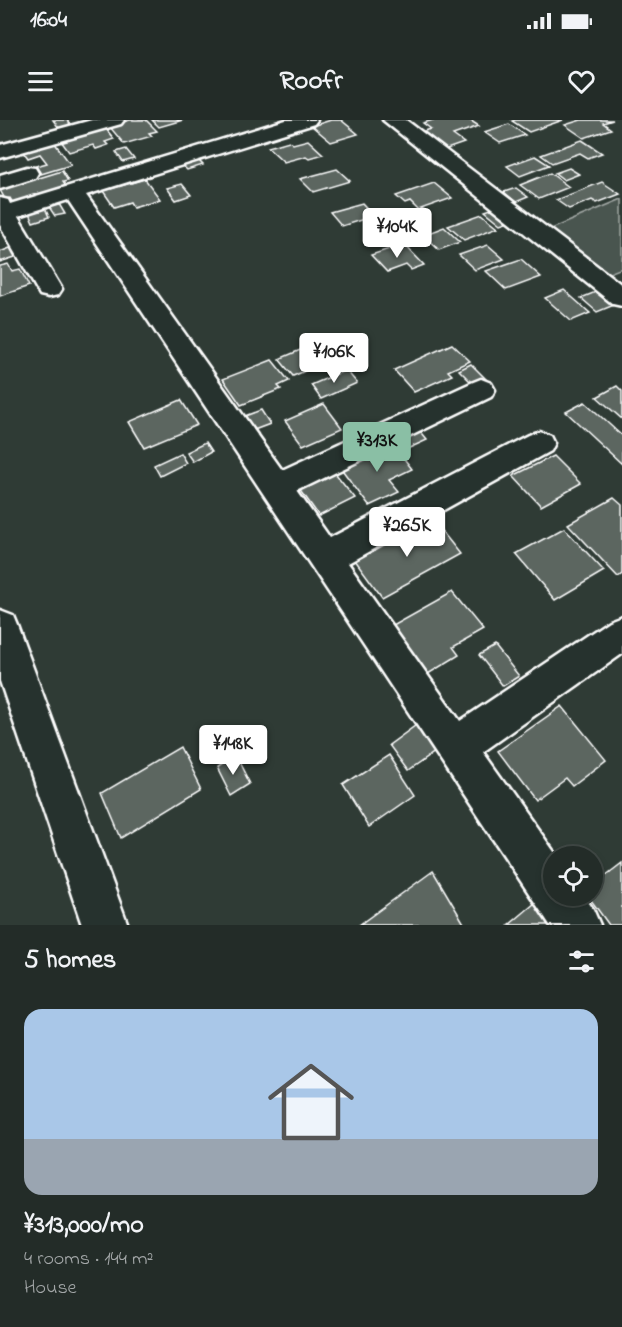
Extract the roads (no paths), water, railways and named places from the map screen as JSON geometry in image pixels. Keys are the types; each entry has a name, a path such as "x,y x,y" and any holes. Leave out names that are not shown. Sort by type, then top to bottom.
{"street":[{"path":"0,152 114,120"},
{"path":"49,289 2,210 73,192 272,124 307,120"},
{"path":"393,120 622,298"},
{"path":"0,182 27,173"},
{"path":"73,192 543,875"},
{"path":"276,487 481,390"},
{"path":"325,558 538,443"},
{"path":"0,627 10,688 105,925"},
{"path":"456,747 622,633"},
{"path":"564,906 577,925"}]}
